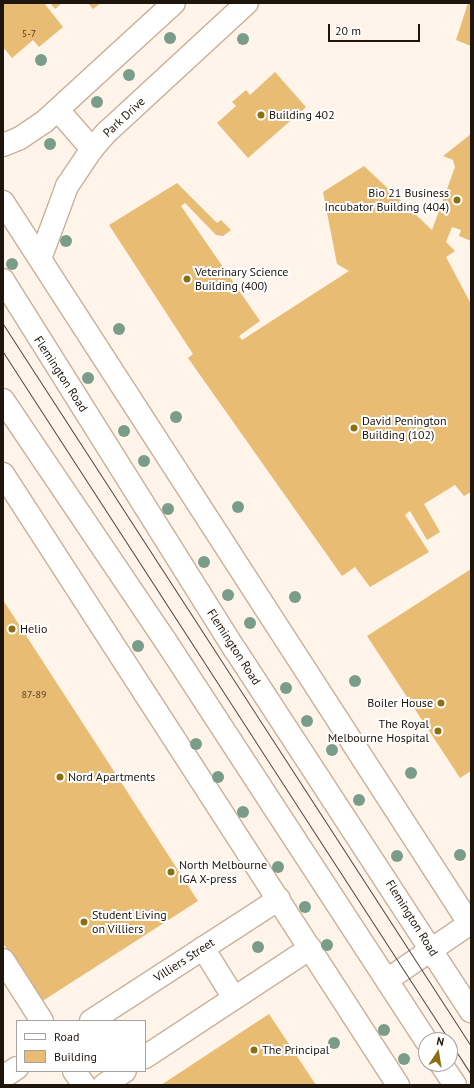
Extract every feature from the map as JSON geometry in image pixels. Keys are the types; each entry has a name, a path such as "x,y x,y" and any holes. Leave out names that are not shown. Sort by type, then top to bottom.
{"main road":[{"path":"3,145 26,135 58,110 174,3"},
{"name":"Park Drive","path":"40,259 67,186 92,149 107,132 247,3"},
{"path":"58,110 92,149"},
{"path":"3,202 470,924 387,980"},
{"name":"Flemington Road","path":"3,280 232,644 471,1011"},
{"path":"3,400 165,640 421,1032"},
{"path":"3,474 398,1085"},
{"name":"Villiers Street","path":"92,1020 279,899"},
{"path":"203,948 234,998"},
{"path":"146,1057 310,948"},
{"path":"3,960 41,1020"},
{"path":"3,1077 16,1069"},
{"path":"75,1072 84,1085"},
{"path":"104,1085 124,1072"},
{"path":"447,1072 455,1085"}],"building":[{"path":"3,3 44,3 63,27 39,47 33,40 12,58 3,47"},
{"path":"50,3 62,3 55,9"},
{"path":"88,3 101,3 93,9"},
{"path":"468,3 471,3 471,46 456,40"},
{"name":"Building 402","path":"275,72 306,107 248,158 217,123 236,106 232,102 246,90 250,95"},
{"name":"David Penington Building (102)","path":"471,134 471,241 459,236 461,230 452,227 446,242 455,251 446,257 471,304 471,492 464,496 455,485 424,504 440,532 427,540 410,511 405,515 429,552 370,587 355,567 342,576 188,358 193,354 109,225 177,183 217,223 221,220 231,230 223,236 216,235 185,203 181,206 260,321 239,336 242,340 349,271 337,264 323,192 364,166 432,230 455,167 453,160 443,156"},
{"name":"The Royal Melbourne Hospital","path":"471,569 471,771 460,778 367,636"},
{"path":"3,600 198,901 41,1002 3,943"},
{"name":"The Principal","path":"269,1014 316,1085 161,1085"}],"tram line":[{"path":"3,324 471,1046"},
{"path":"3,352 444,1032"},
{"path":"458,1054 471,1074"}],"place":[{"name":"Building 402","path":"261,115"},
{"name":"Bio 21 Business Incubator Building (404)","path":"457,200"},
{"name":"Veterinary Science Building (400)","path":"187,279"},
{"name":"David Penington Building (102)","path":"354,428"},
{"name":"Helio","path":"12,629"},
{"name":"Boiler House","path":"441,703"},
{"name":"The Royal Melbourne Hospital","path":"438,731"},
{"name":"Nord Apartments","path":"60,777"},
{"name":"North Melbourne IGA X-press","path":"171,872"},
{"name":"Student Living on Villiers","path":"84,922"},
{"name":"The Principal","path":"254,1050"}]}
